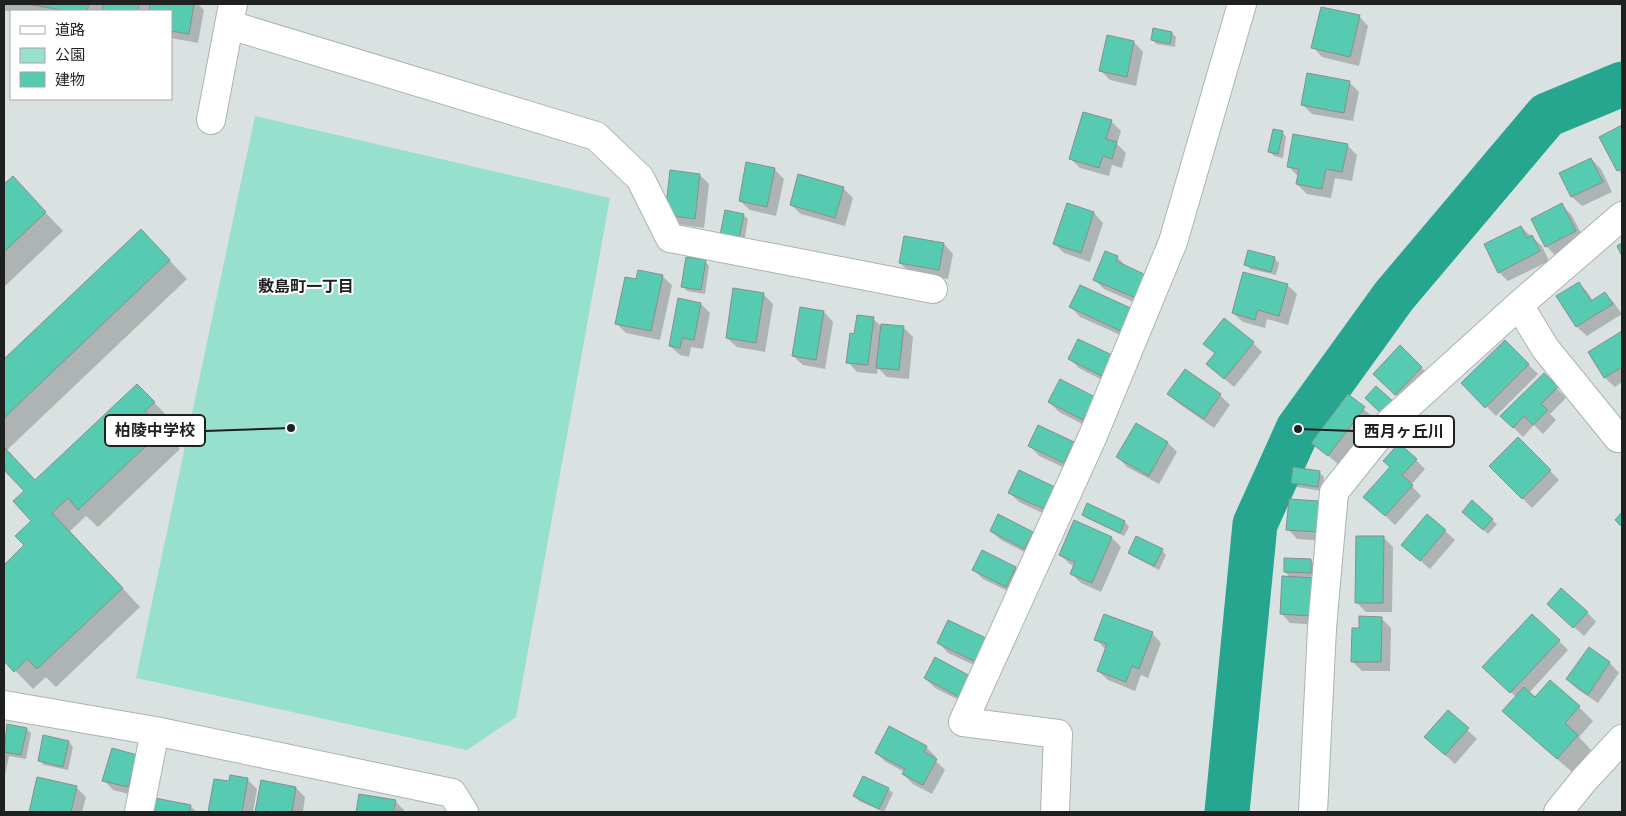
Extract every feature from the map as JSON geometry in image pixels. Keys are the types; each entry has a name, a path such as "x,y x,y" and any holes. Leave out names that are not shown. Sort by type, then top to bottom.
{"street":[{"path":"1055,812 1058,734 963,722 1092,438 1173,242 1242,4"},
{"path":"211,120 231,14 596,136 640,178 670,238 933,289"},
{"path":"1313,812 1322,628 1334,492 1391,422 1519,305 1622,216"},
{"path":"1519,305 1545,348 1618,438 1622,438"},
{"path":"4,705 154,732 452,793 464,812"},
{"path":"139,812 154,732"},
{"path":"1558,812 1584,780 1622,739"}],"green space":[{"path":"255,116 610,198 516,717 467,750 136,678"}],"building":[{"path":"27,4 89,4 87,10 61,10"},
{"path":"103,4 139,4 138,10 102,10"},
{"path":"150,4 194,4 189,34 172,31 172,10 149,10"},
{"path":"1321,7 1360,15 1350,57 1311,48"},
{"path":"1153,28 1172,32 1170,44 1151,40"},
{"path":"1107,35 1134,41 1127,77 1099,71"},
{"path":"1307,73 1350,81 1344,113 1301,105"},
{"path":"1083,112 1112,120 1106,139 1117,142 1112,159 1103,156 1099,168 1069,159"},
{"path":"1622,125 1622,168 1617,171 1599,137"},
{"path":"1273,129 1283,131 1278,154 1268,152"},
{"path":"1293,134 1348,144 1342,172 1326,169 1322,189 1296,184 1299,169 1287,167"},
{"path":"1591,158 1603,182 1571,197 1559,173"},
{"path":"746,162 775,168 767,207 739,201"},
{"path":"670,170 700,174 695,219 665,215"},
{"path":"798,174 844,187 835,218 790,205"},
{"path":"13,176 46,212 4,252 4,184"},
{"path":"1067,203 1094,212 1081,253 1053,244"},
{"path":"1562,203 1576,231 1545,247 1531,219"},
{"path":"725,210 744,214 739,238 720,235"},
{"path":"1521,226 1527,238 1532,235 1540,251 1498,273 1484,244"},
{"path":"141,229 170,260 4,418 4,359"},
{"path":"904,236 944,243 939,270 899,263"},
{"path":"1622,243 1622,256 1617,246"},
{"path":"1248,250 1275,257 1271,272 1244,265"},
{"path":"1105,251 1118,256 1116,261 1146,275 1136,298 1093,280"},
{"path":"686,257 706,260 701,290 681,287"},
{"path":"638,270 663,275 651,331 615,324 625,277 636,279"},
{"path":"1243,272 1288,284 1279,316 1258,310 1255,320 1232,313"},
{"path":"1579,282 1591,301 1605,292 1613,304 1576,327 1556,296"},
{"path":"1080,285 1135,310 1125,333 1069,307"},
{"path":"733,288 764,293 756,343 726,338"},
{"path":"678,298 701,303 694,340 682,338 680,348 669,346"},
{"path":"800,307 824,311 816,360 792,356"},
{"path":"857,315 874,317 868,365 846,363 850,333 854,334"},
{"path":"1224,318 1254,342 1224,379 1206,364 1215,353 1203,344"},
{"path":"881,324 904,326 899,370 876,368"},
{"path":"1622,331 1622,367 1604,378 1588,352"},
{"path":"1078,339 1112,355 1102,376 1068,359"},
{"path":"1505,340 1529,364 1485,408 1461,383"},
{"path":"1400,345 1422,367 1395,395 1373,374"},
{"path":"1185,369 1221,394 1204,419 1167,394"},
{"path":"1544,373 1558,387 1541,404 1548,410 1533,425 1524,416 1513,428 1500,416"},
{"path":"1060,379 1095,397 1083,420 1048,402"},
{"path":"137,384 155,402 145,411 163,430 78,510 68,498 52,513 123,588 37,669 27,659 14,672 4,661 4,565 24,545 15,536 31,521 13,501 24,491 4,470 4,447 35,480"},
{"path":"1376,386 1397,405 1385,417 1365,398"},
{"path":"1348,394 1365,407 1328,456 1311,443"},
{"path":"1136,423 1168,442 1149,476 1116,457"},
{"path":"1038,425 1074,442 1064,463 1028,446"},
{"path":"1518,437 1551,470 1522,499 1489,466"},
{"path":"1399,443 1417,459 1402,475 1413,485 1385,516 1363,497 1390,467 1383,461"},
{"path":"1293,467 1320,471 1318,487 1291,483"},
{"path":"1019,470 1055,487 1044,509 1008,493"},
{"path":"1289,499 1319,501 1317,532 1286,530"},
{"path":"1472,500 1493,519 1483,530 1462,512"},
{"path":"1087,503 1125,521 1120,533 1082,515"},
{"path":"1622,512 1622,527 1615,520"},
{"path":"998,514 1033,532 1024,549 990,531"},
{"path":"1427,514 1446,530 1420,561 1401,545"},
{"path":"1074,520 1112,537 1092,583 1070,574 1075,562 1059,555"},
{"path":"1136,536 1163,549 1154,566 1128,553"},
{"path":"1356,536 1384,536 1383,603 1355,603"},
{"path":"982,550 1016,567 1006,587 972,570"},
{"path":"1284,558 1311,559 1311,573 1284,572"},
{"path":"1282,576 1314,578 1311,616 1280,614"},
{"path":"1561,588 1588,612 1573,628 1547,604"},
{"path":"1104,614 1153,632 1139,669 1132,666 1126,682 1097,671 1107,644 1094,640"},
{"path":"1532,614 1560,640 1510,693 1482,667"},
{"path":"1359,616 1382,617 1381,662 1351,662 1352,628 1359,628"},
{"path":"948,620 988,639 978,663 937,643"},
{"path":"1589,647 1610,662 1588,695 1566,679"},
{"path":"935,657 970,676 959,697 924,678"},
{"path":"1550,680 1580,706 1565,723 1578,735 1557,759 1502,711 1524,687 1535,697"},
{"path":"1448,710 1469,728 1445,755 1424,737"},
{"path":"7,724 27,728 21,755 4,752"},
{"path":"889,726 927,746 924,752 937,759 923,785 902,774 905,769 875,753"},
{"path":"43,735 69,741 63,767 38,761"},
{"path":"112,748 137,755 128,787 102,781"},
{"path":"230,775 248,778 242,812 208,812 214,779 229,781"},
{"path":"863,776 889,788 879,809 853,796"},
{"path":"37,777 77,786 71,812 29,812"},
{"path":"261,780 296,787 292,812 255,812"},
{"path":"359,794 396,800 393,812 356,812"},
{"path":"155,798 191,805 189,812 152,812"}],"waterway":[{"path":"1227,812 1255,524 1298,429 1394,296 1547,115 1622,84"}],"place":[{"name":"柏陵中学校","path":"291,428"},
{"name":"西月ヶ丘川","path":"1298,429"}],"district":[{"name":"敷島町一丁目","path":"306,286"}]}
